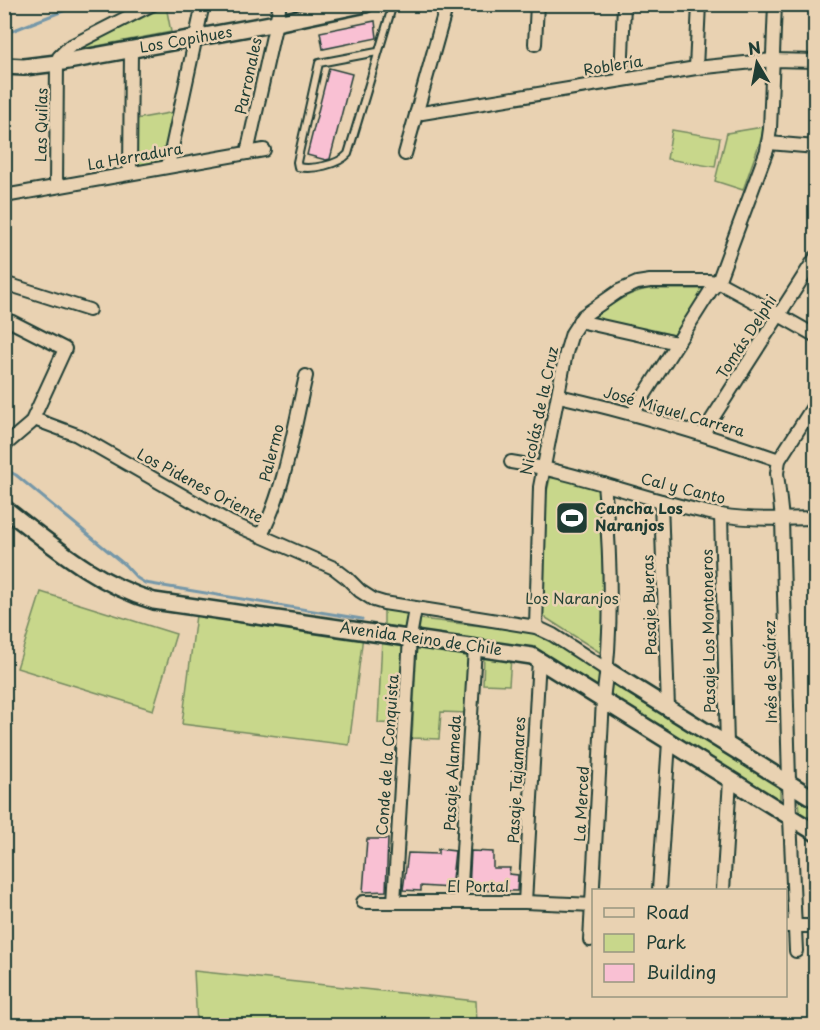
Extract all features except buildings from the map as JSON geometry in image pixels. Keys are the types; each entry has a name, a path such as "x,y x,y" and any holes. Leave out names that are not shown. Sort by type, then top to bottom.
{"street":[{"path":"57,63 59,57 69,47 153,4"},
{"path":"168,166 203,4"},
{"name":"Parronales","path":"247,153 280,4"},
{"name":"Los Copihues","path":"4,66 24,67 57,63 276,24 337,8 366,4"},
{"path":"405,154 447,4"},
{"path":"535,44 537,4"},
{"path":"621,80 624,4"},
{"path":"696,68 699,4"},
{"path":"633,413 718,282 759,175 769,142 775,4"},
{"path":"130,173 131,50"},
{"name":"Roblería","path":"416,114 696,68 773,60 816,61"},
{"name":"Las Quilas","path":"56,186 57,63"},
{"path":"769,142 816,147"},
{"name":"La Herradura","path":"10,195 264,150"},
{"name":"Tomás Delphi","path":"703,433 816,257"},
{"name":"Nicolás de la Cruz","path":"536,627 538,509 543,467 566,353 572,333 579,321 604,300 637,283 718,282 816,336"},
{"path":"4,283 89,310"},
{"path":"4,446 28,427 34,419 65,349 10,321"},
{"path":"579,321 677,343"},
{"name":"Palermo","path":"261,535 271,516 279,489 306,376"},
{"name":"José Miguel Carrera","path":"558,396 633,413 703,433 779,460"},
{"path":"779,460 816,402"},
{"name":"Los Pidenes Oriente","path":"34,419 77,435 212,513 334,568 374,600 415,609"},
{"name":"Inés de Suárez","path":"779,460 777,473 782,519 790,818 790,926 796,951"},
{"name":"Cal y Canto","path":"512,462 543,467 662,501 721,515 782,519 816,518"},
{"name":"La Merced","path":"594,889 603,700 607,670 610,546 604,484"},
{"name":"Pasaje Bueras","path":"662,501 668,708"},
{"name":"Avenida Reino de Chile","path":"4,508 84,569 135,595 154,601 523,654 539,659 790,818 816,832"},
{"name":"Pasaje Los Montoneros","path":"721,515 727,745"},
{"name":"Avenida Reino de Chile","path":"415,609 536,627 553,635 816,800"},
{"name":"Conde de la Conquista","path":"394,902 410,637 415,609"},
{"name":"Pasaje Alameda","path":"460,902 476,647"},
{"name":"Pasaje Tajamares","path":"525,902 539,659"},
{"path":"658,889 669,742"},
{"path":"723,889 730,780"},
{"name":"El Portal","path":"363,902 525,902 592,905"},
{"name":"La Merced","path":"590,940 592,917"},
{"path":"790,926 816,926"}],"lane":[{"path":"377,52 319,63 316,68 297,162 298,167 335,163 344,159 348,154 393,4"}],"green space":[{"path":"166,6 171,32 76,50"},
{"path":"175,112 163,162 136,167 136,119"},
{"path":"763,127 743,190 715,181 727,133"},
{"path":"672,130 720,138 715,167 667,159"},
{"path":"648,289 710,289 679,336 591,319 625,297"},
{"name":"Los Naranjos","path":"551,474 601,489 604,655 543,616 545,500"},
{"path":"41,592 176,634 153,710 17,668"},
{"path":"384,607 411,612 409,629 384,625"},
{"path":"196,615 363,636 349,745 182,724"},
{"path":"420,619 535,632 548,636 600,672 599,688 532,649 419,634"},
{"path":"382,639 408,642 402,724 378,723"},
{"path":"417,644 471,652 468,713 441,712 439,739 412,738"},
{"path":"484,655 511,658 509,685 483,684"},
{"path":"612,678 780,785 780,802 611,695"},
{"path":"799,797 815,805 815,824 800,815"},
{"path":"194,971 476,1001 477,1025 197,1025"}],"waterway":[{"path":"4,34 81,4"},
{"path":"4,469 16,475 145,583 362,619"}],"place":[{"name":"Cancha Los Naranjos","path":"572,518"}]}
